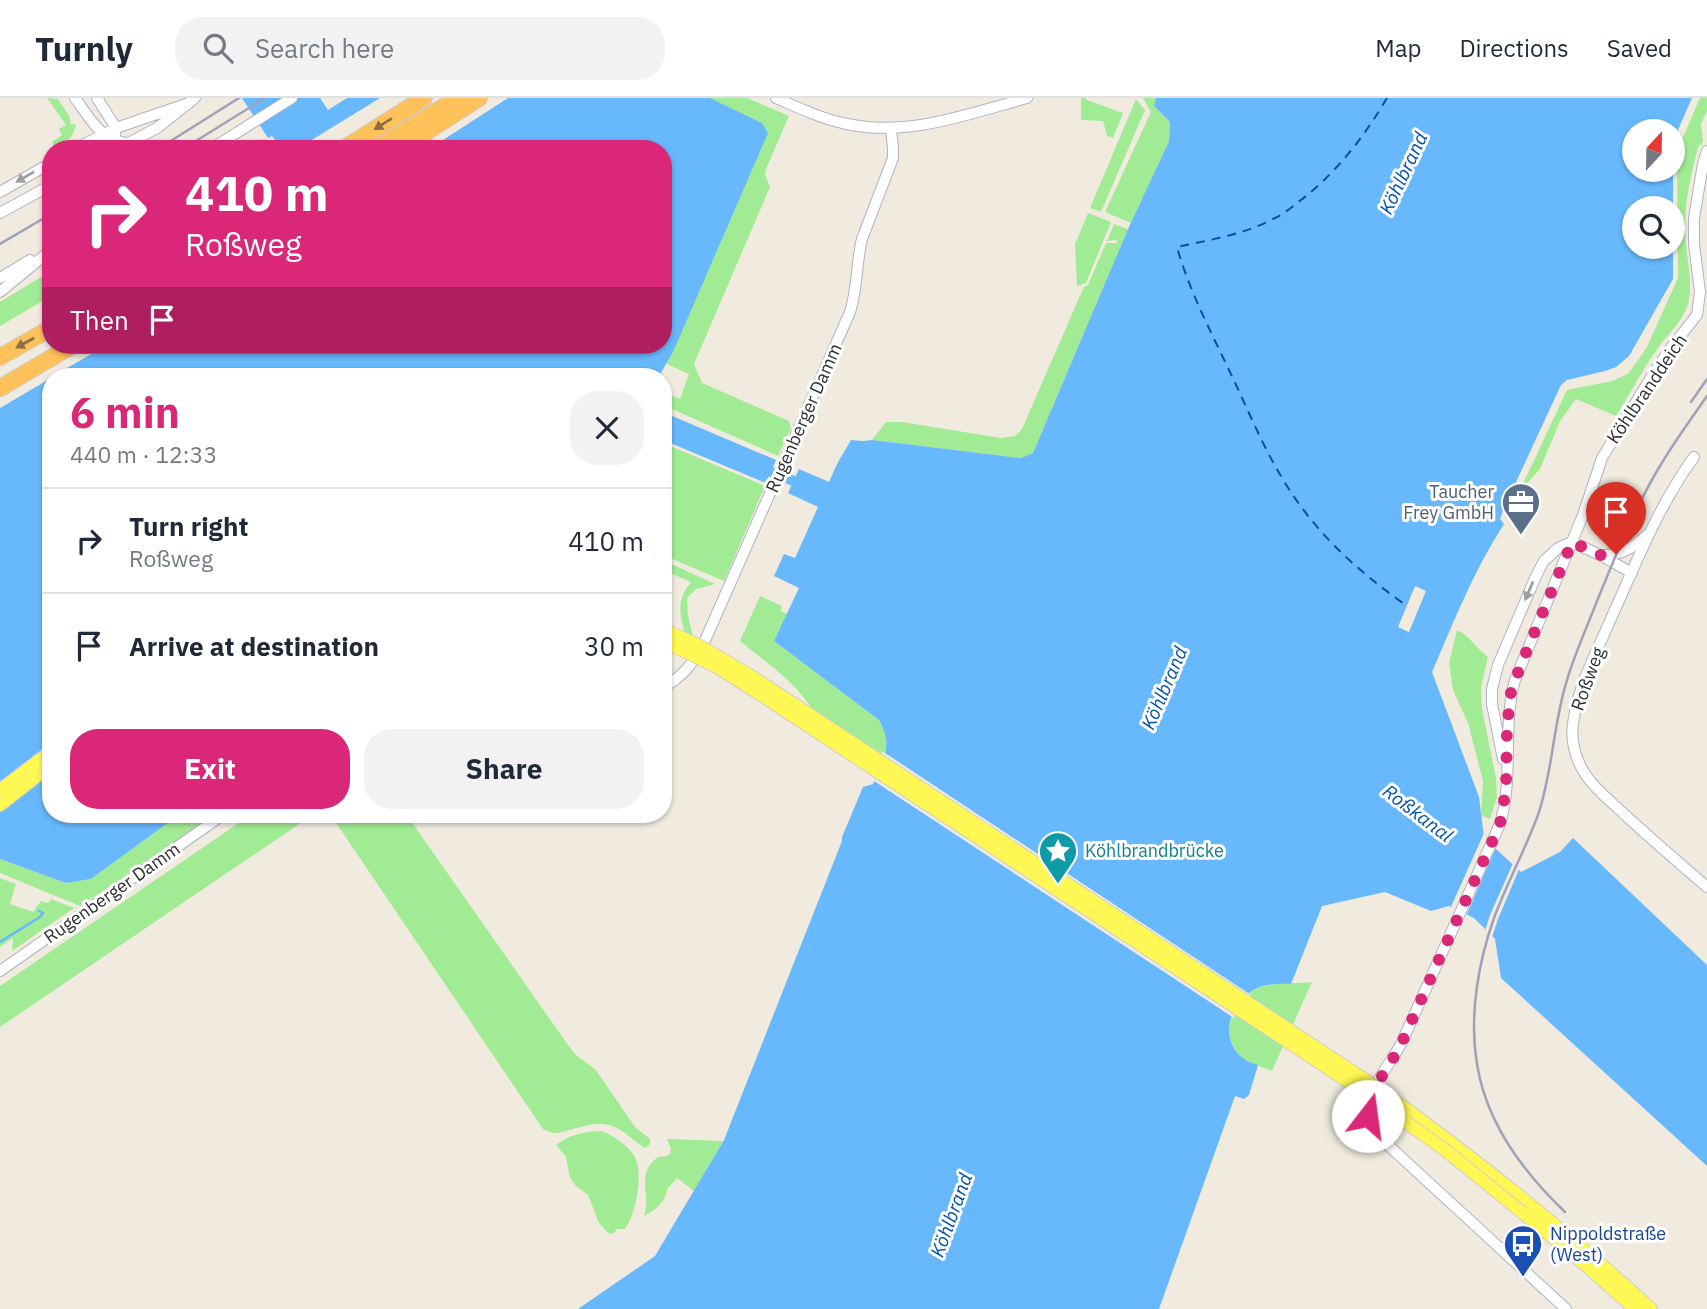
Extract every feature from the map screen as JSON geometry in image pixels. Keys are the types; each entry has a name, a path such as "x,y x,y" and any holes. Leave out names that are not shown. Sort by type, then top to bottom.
{"highway":[{"path":"357,140 424,98"},
{"path":"390,140 458,98"},
{"path":"414,140 479,98"},
{"path":"0,357 42,333"},
{"path":"0,375 42,351"},
{"path":"0,388 58,354"}],"main road":[{"path":"672,633 751,676 1367,1081 1530,1204 1651,1309"},
{"path":"672,645 755,691 1361,1090 1484,1181 1562,1244 1635,1309"},
{"path":"0,790 42,758"},
{"path":"0,804 42,772"}],"street":[{"path":"75,98 91,122 112,137"},
{"path":"97,98 112,137"},
{"path":"226,140 292,98"},
{"path":"776,98 839,122 891,128 932,123 1027,98"},
{"path":"112,137 192,100"},
{"path":"133,140 157,128 192,100"},
{"path":"85,114 89,127 87,140"},
{"name":"Rugenberger Damm","path":"672,682 695,659 850,312 857,285 862,239 893,158 891,128"},
{"name":"Köhlbranddeich","path":"1566,1309 1376,1134 1368,1116 1370,1099 1402,1042 1494,837 1502,814 1507,775 1509,705 1515,680 1583,515 1595,476 1607,449 1668,350 1697,315 1699,292 1694,218 1707,151"},
{"path":"0,192 42,168"},
{"path":"0,214 42,190"},
{"path":"0,278 42,254"},
{"path":"0,292 42,257"},
{"name":"Roßweg","path":"1694,457 1673,487 1650,533 1578,698 1572,725 1576,753 1587,777 1648,836 1707,887"},
{"path":"1600,555 1627,550 1650,533"},
{"path":"1572,542 1632,573"},
{"name":"Köhlbranddeich","path":"1507,775 1492,704 1492,689 1498,665 1535,576 1544,561 1558,548 1572,542"},
{"name":"Rugenberger Damm","path":"0,971 211,823"}],"green space":[{"path":"47,98 58,99 71,124 76,125 69,139 55,140 62,135 59,129 66,125"},
{"path":"710,98 747,98 789,116 766,169 770,187 694,364 702,383 789,421 791,428 778,456 672,409 672,396 680,399 689,374 667,364 762,123"},
{"path":"1081,98 1123,113 1113,138 1107,136 1103,121 1081,120"},
{"path":"1143,98 1156,98 1154,106 1170,122 1169,141 1131,223 1105,212 1151,112"},
{"path":"1700,98 1707,98 1707,111 1701,124 1703,141 1699,145 1689,186 1685,229 1685,196 1677,196 1677,182 1685,182 1685,133"},
{"path":"1136,99 1145,110 1101,212 1090,208"},
{"path":"1088,213 1111,222 1086,283 1077,286 1075,244"},
{"path":"1114,224 1128,229 1033,453 1021,458 872,440 886,422 902,422 1001,438 1015,436 1022,429 1106,243 1117,243 1117,240 1107,241"},
{"path":"1685,238 1690,295 1679,322 1652,356 1616,416 1576,399 1560,421 1540,469 1519,492 1567,390 1612,381 1628,374 1646,349 1678,278 1678,259 1685,259"},
{"path":"42,276 42,301 0,326 0,302"},
{"path":"672,447 765,486 724,581 672,559"},
{"path":"672,564 715,584 696,589 687,598 694,641 686,638 680,608 691,582 672,574"},
{"path":"760,596 782,606 781,611 787,614 774,641 879,720 886,740 882,761 814,713 790,683 740,641"},
{"path":"1457,630 1466,635 1488,657 1481,687 1482,709 1496,778 1497,797 1490,819 1481,815 1483,781 1468,723 1453,690 1449,663"},
{"path":"168,823 204,823 80,906 0,873 0,859 66,883 91,879"},
{"path":"239,823 301,823 0,1027 0,986"},
{"path":"336,823 412,823 568,1045 576,1055 596,1070 635,1127 650,1139 650,1143 645,1148 622,1131 605,1124 557,1133 543,1129"},
{"path":"0,878 16,884 10,904 33,912 41,901 48,903 51,899 74,908 12,951 13,938 0,947"},
{"path":"1312,982 1272,1071 1243,1058 1230,1038 1229,1027 1231,1016 1243,998 1264,986"},
{"path":"601,1131 615,1137 627,1147 637,1161 639,1181 633,1213 625,1229 617,1229 613,1234 608,1233 599,1223 588,1195 570,1178 566,1157 556,1145 577,1134"},
{"path":"667,1139 723,1141 694,1191 677,1178 656,1209 644,1216 647,1170 658,1157 670,1154"}],"water":[{"path":"242,98 320,98 328,110 347,98 710,98 762,123 768,133 672,354 672,140 268,138"},
{"path":"1156,98 1692,98 1683,119 1622,119 1622,182 1673,182 1673,196 1622,196 1622,259 1673,259 1673,279 1629,356 1616,367 1567,380 1561,385 1504,508 1500,519 1504,524 1474,578 1432,672 1479,797 1484,838 1521,872 1560,852 1573,838 1707,965 1707,1166 1501,978 1495,939 1474,918 1449,906 1431,911 1385,892 1322,906 1291,984 1259,988 1249,993 1236,1007 1229,1034 1232,1043 1245,1059 1258,1065 1249,1095 1244,1099 1235,1096 1159,1309 578,1309 655,1256 724,1140 842,837 863,787 873,784 885,752 886,737 879,720 774,641 799,588 774,576 784,554 795,558 818,507 788,493 799,469 829,482 851,440 872,440 1021,458 1033,453 1128,229 1169,141 1170,122 1154,106"},
{"path":"91,354 672,354 664,368 67,368"},
{"path":"42,383 42,823 168,823 91,879 66,883 0,859 0,408"},
{"path":"672,416 776,460 766,483 672,444"}],"pier":[{"path":"380,98 442,98 375,140 312,140"},
{"path":"446,98 508,98 443,140 379,140"},
{"path":"1415,586 1426,591 1409,632 1398,627"},
{"path":"882,751 1251,995 1234,1018 871,779"},
{"path":"1484,833 1497,845 1466,916 1450,909"},
{"path":"1514,861 1520,867 1491,940 1484,934"}],"waterway":[{"path":"759,467 806,486"},
{"path":"0,942 40,917 43,913 39,911"}],"ferry route":[{"path":"1387,98 1338,166 1285,212 1264,224 1240,232 1177,247 1207,325 1267,450 1293,496 1336,548 1407,606"}],"railway":[{"path":"172,140 239,98"},
{"path":"197,140 265,98"},
{"path":"0,244 42,219"},
{"path":"1691,402 1707,379"},
{"path":"1565,1212 1521,1163 1489,1106 1477,1064 1475,1046 1479,971 1494,918 1538,815 1547,782 1562,697 1581,640 1618,549 1642,499 1671,448 1707,396"}],"place":[{"name":"Taucher Frey GmbH","path":"1521,536"},
{"name":"Köhlbrandbrücke","path":"1058,885"},
{"name":"Nippoldstraße (West)","path":"1523,1278"}],"route":[{"path":"1368,1116 1374,1088 1402,1042 1500,824 1506,789 1507,726 1511,692 1572,542 1600,555 1616,554"}],"water label":[{"name":"Köhlbrand","path":"1403,173"},
{"name":"Köhlbrand","path":"1164,688"},
{"name":"Roßkanal","path":"1418,813"},
{"name":"Köhlbrand","path":"951,1215"}]}
